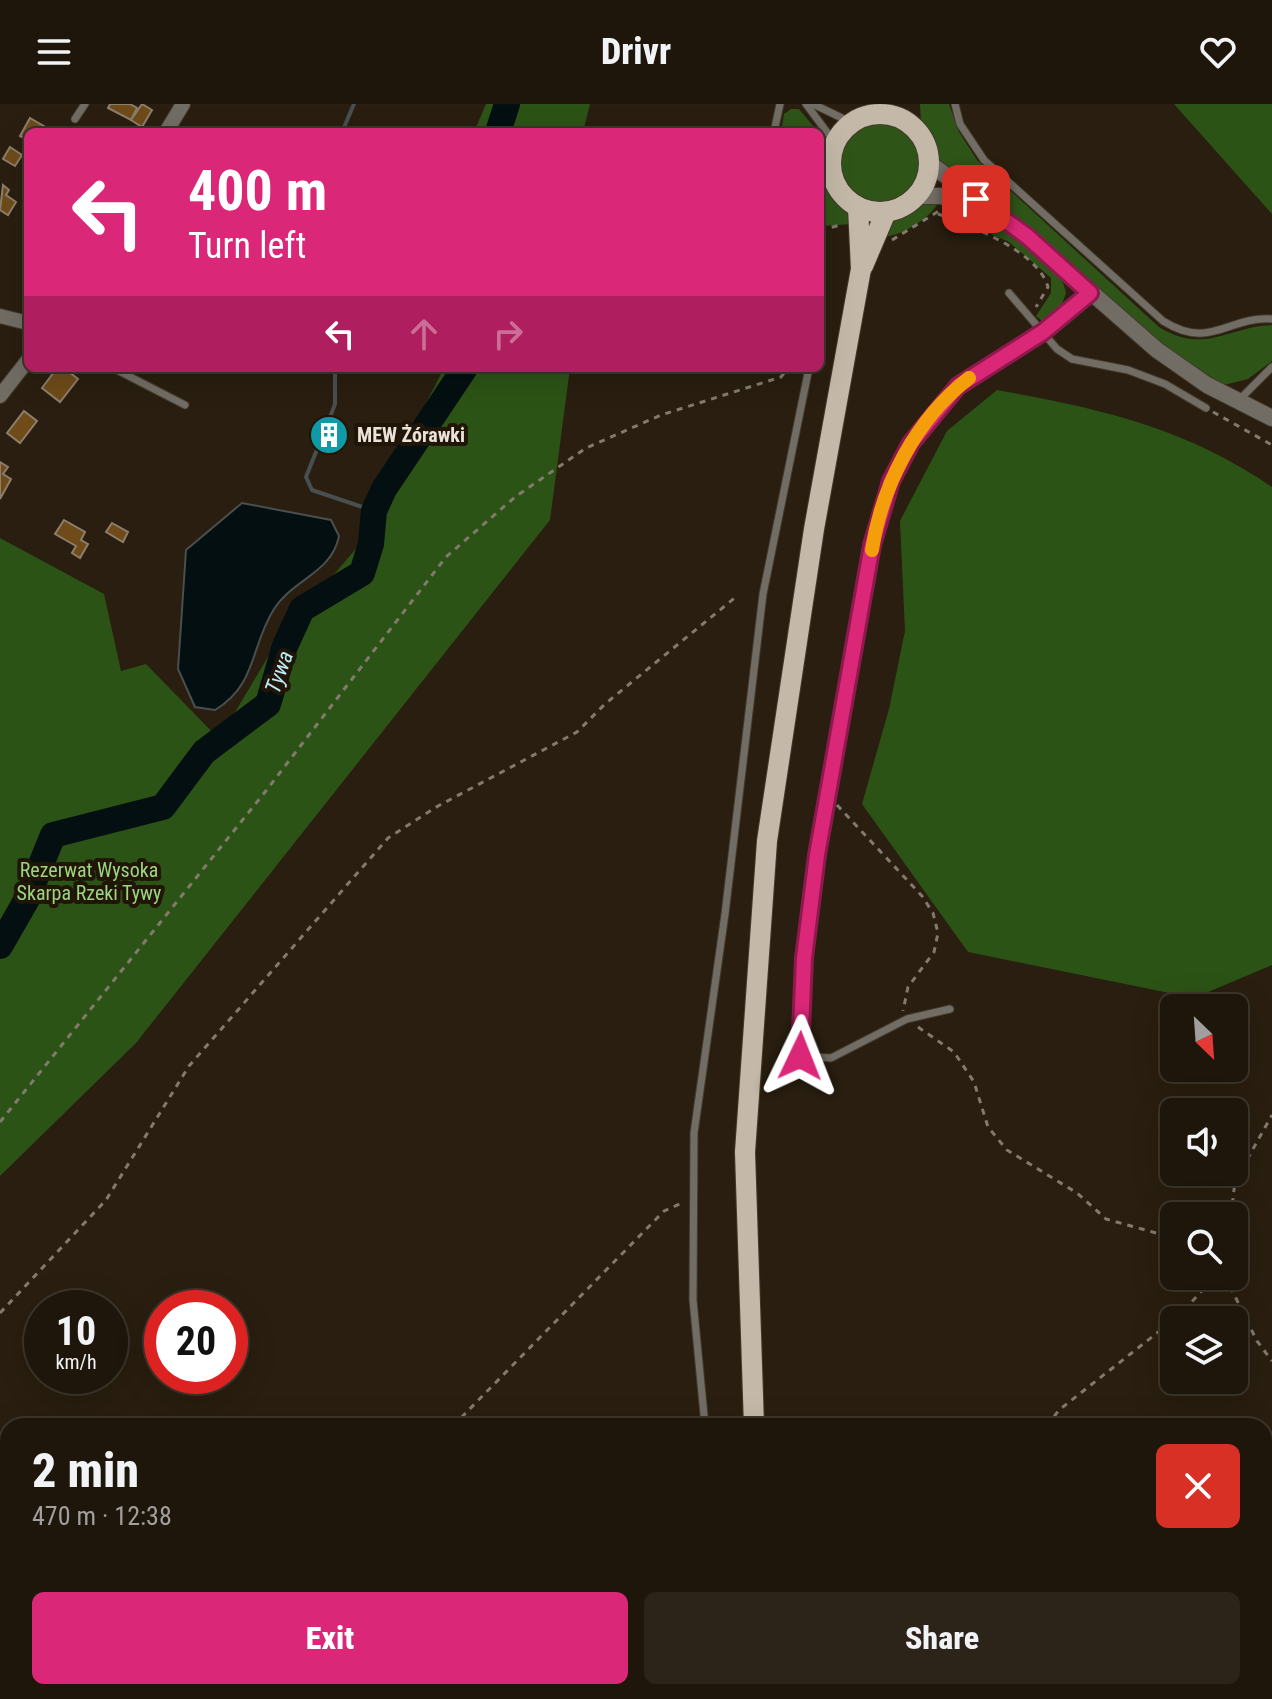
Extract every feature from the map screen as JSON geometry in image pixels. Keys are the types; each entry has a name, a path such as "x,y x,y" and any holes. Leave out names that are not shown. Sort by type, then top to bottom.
{"main road":[{"path":"913,127 914,104"},
{"path":"887,109 913,127 924,143 929,163 927,177 916,196 902,207 886,212 858,207 835,183 831,159 835,143 857,120 887,109"},
{"path":"754,1418 745,1152 767,841 814,529 861,269 858,207"},
{"path":"861,269 886,212"}],"street":[{"path":"168,128 183,104"},
{"path":"929,163 1028,237 1157,350 1238,401 1272,418"},
{"path":"916,196 941,196 989,210"},
{"path":"0,316 24,322"},
{"path":"0,396 24,365"}],"lane":[{"path":"75,119 85,104"},
{"path":"775,128 780,104"},
{"path":"806,104 824,128"},
{"path":"813,104 844,119 857,120"},
{"path":"955,104 960,124 984,160 1163,321 1179,331 1208,335 1272,319"},
{"path":"824,128 835,143"},
{"path":"1009,293 1057,349 1072,359 1128,370 1165,384 1206,408"},
{"path":"950,1009 907,1019 831,1058 800,1056 804,958 817,855 830,796 872,545 891,481 911,443 958,386 1043,332 1090,293"},
{"path":"1238,401 1251,384 1272,367"},
{"path":"121,372 185,405"},
{"path":"704,1418 694,1327 691,1202 698,1106 725,914 763,594 808,372"}],"path":[{"path":"938,214 1000,241 1045,277 1045,295 1029,317"},
{"path":"0,1122 265,792 446,557 515,497 586,448 661,415 781,377 785,372"},
{"path":"1206,408 1272,445"},
{"path":"0,1313 106,1200 189,1066 388,838 438,806 577,732 605,704 737,596"},
{"path":"830,796 922,896 933,913 938,933 934,952 908,987 902,1010 907,1019 954,1052 974,1082 988,1127 1007,1150 1077,1193 1106,1219 1160,1234"},
{"path":"1233,1202 1235,1181 1272,1115"},
{"path":"461,1418 664,1211 678,1203 691,1202"},
{"path":"1053,1418 1059,1410 1180,1315 1202,1290"},
{"path":"1232,1290 1257,1341 1272,1361"}],"green space":[{"path":"486,104 551,104 547,128 476,128"},
{"path":"515,104 590,104 584,128 510,128"},
{"path":"920,104 949,104 959,132 977,160 1159,327 1175,335 1203,339 1272,325 1272,361 1248,379 1224,385 1168,350 1049,245 935,159 921,125"},
{"path":"1174,104 1272,104 1272,214"},
{"path":"791,109 799,109 815,128 782,128 784,114"},
{"path":"880,122 896,125 909,134 918,147 921,163 918,179 909,192 896,201 880,204 864,201 851,192 842,179 839,163 842,147 851,134 864,125"},
{"path":"824,139 828,181 854,224 824,226"},
{"path":"939,201 930,214 913,226 895,234 880,236 905,211 920,204"},
{"path":"945,203 998,226 1035,250 1061,278 1066,293 1062,304 1043,322 1036,316 1051,293 1051,278 1009,242 947,214"},
{"name":"Rezerwat Wysoka Skarpa Rzeki Tywy","path":"442,372 569,372 550,520 136,1043 0,1176 0,538 104,594 121,671 146,664 219,739 278,640 365,538 375,503"},
{"path":"997,390 1071,404 1140,423 1207,449 1272,487 1272,965 1203,994 1174,994 968,952 862,804 889,709 905,631 900,521 947,431"}],"shaded area":[{"path":"242,503 331,520 339,536 329,559 291,590 274,609 239,689 215,710 195,707 178,669 186,550"}],"building":[{"path":"110,104 130,104 137,108 131,120 108,108"},
{"path":"142,104 152,110 142,127 131,120"},
{"path":"30,118 47,128 24,128"},
{"path":"10,147 22,155 15,166 3,159"},
{"path":"3,185 9,190 6,195 16,202 8,215 0,210"},
{"path":"54,372 69,372 78,379 60,402 42,388"},
{"path":"24,411 37,421 20,443 7,433"},
{"path":"0,462 8,467 3,474 11,479 0,499"},
{"path":"64,520 85,532 81,540 88,544 80,558 72,553 76,546 55,534"},
{"path":"112,523 128,532 123,542 106,532"}],"waterway":[{"path":"344,128 354,104"},
{"name":"Tywa","path":"499,128 507,104"},
{"path":"326,428 335,404 335,372"},
{"name":"Tywa","path":"0,946 27,899 53,835 163,807 204,752 268,704 285,646 302,609 362,573 371,544 374,511 384,489 462,372"},
{"path":"316,452 306,477 312,490 374,511"}],"slow traffic":[{"path":"872,550 891,481 911,443 935,410 969,378"}],"place":[{"name":"MEW Żórawki","path":"329,435"}],"route":[{"path":"800,1056 804,958 817,855 832,785 872,545 891,481 911,443 935,410 958,386 980,369 1043,332 1090,293 1028,237 976,199"}]}
